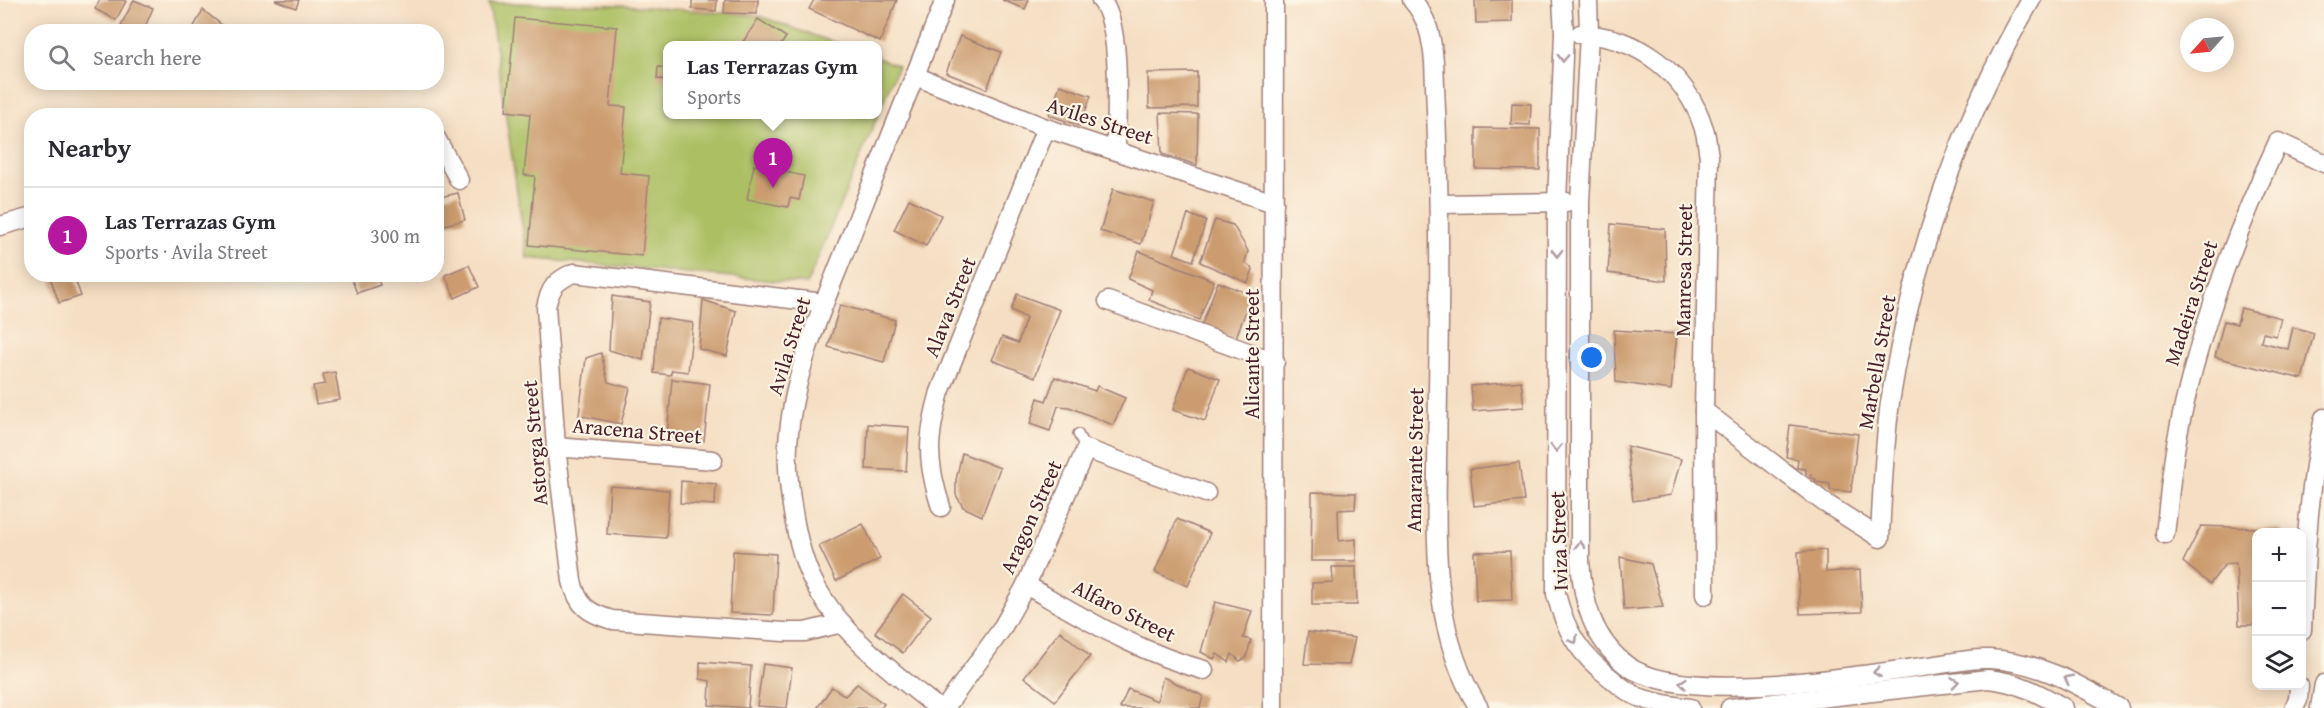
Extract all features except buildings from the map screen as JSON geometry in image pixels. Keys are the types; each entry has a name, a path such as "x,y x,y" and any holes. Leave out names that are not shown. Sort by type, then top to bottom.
{"street":[{"name":"Avila Street","path":"938,708 892,671 842,623 820,593 808,570 797,532 791,494 788,446 795,392 824,303 945,0"},
{"path":"1101,0 1110,15 1115,46 1116,150"},
{"name":"Alicante Street","path":"1273,708 1274,0"},
{"name":"Amarante Street","path":"1412,0 1426,22 1432,41 1440,204 1436,550 1442,608 1450,643 1479,708"},
{"name":"Iviza Street","path":"1562,0 1564,33 1557,202 1556,594 1568,632 1583,654 1622,688 1642,699 1689,708"},
{"name":"Iviza Street","path":"1588,0 1589,34 1580,202 1581,580 1586,609 1597,634 1612,653 1628,666 1645,676 1670,682 1750,686 1986,659 2006,660 2037,666 2065,677 2119,708"},
{"name":"Marbella Street","path":"1704,411 1825,503 1880,538 1883,470 1890,404 1914,278 1959,146 1989,81 2031,0"},
{"name":"Manresa Street","path":"1564,33 1589,34 1616,39 1638,47 1678,80 1693,102 1705,130 1709,156 1704,411 1704,595"},
{"name":"Aviles Street","path":"915,76 1046,128 1274,203"},
{"name":"Alava Street","path":"941,507 932,479 929,450 930,426 940,392 1046,128"},
{"name":"Madeira Street","path":"2165,534 2176,442 2185,399 2208,316 2241,225 2278,142 2324,163"},
{"path":"444,153 459,180"},
{"path":"1440,204 1580,202"},
{"path":"0,226 24,219"},
{"name":"Astorga Street","path":"824,303 574,273 561,278 550,290 546,307 556,447 572,581 575,595 583,607 595,615 612,620 784,632 805,632 842,623"},
{"path":"1108,301 1275,362"},
{"path":"2306,591 2316,512 2313,471 2324,418"},
{"name":"Aragon Street","path":"945,708 1001,630 1026,585 1082,441 1206,493"},
{"name":"Aracena Street","path":"556,447 713,460"},
{"name":"Alfaro Street","path":"1026,585 1129,643 1177,663 1204,670"},
{"path":"1730,708 1988,679 2010,681 2031,689 2064,708"},
{"path":"2320,708 2324,684"},
{"path":"2294,708 2298,700 2299,690"}],"green space":[{"path":"489,3 623,5 759,16 830,41 663,41 663,119 876,119 807,284 527,258"},
{"path":"882,60 898,66 882,104"}],"place":[{"name":"Las Terrazas Gym","path":"773,188"}]}
